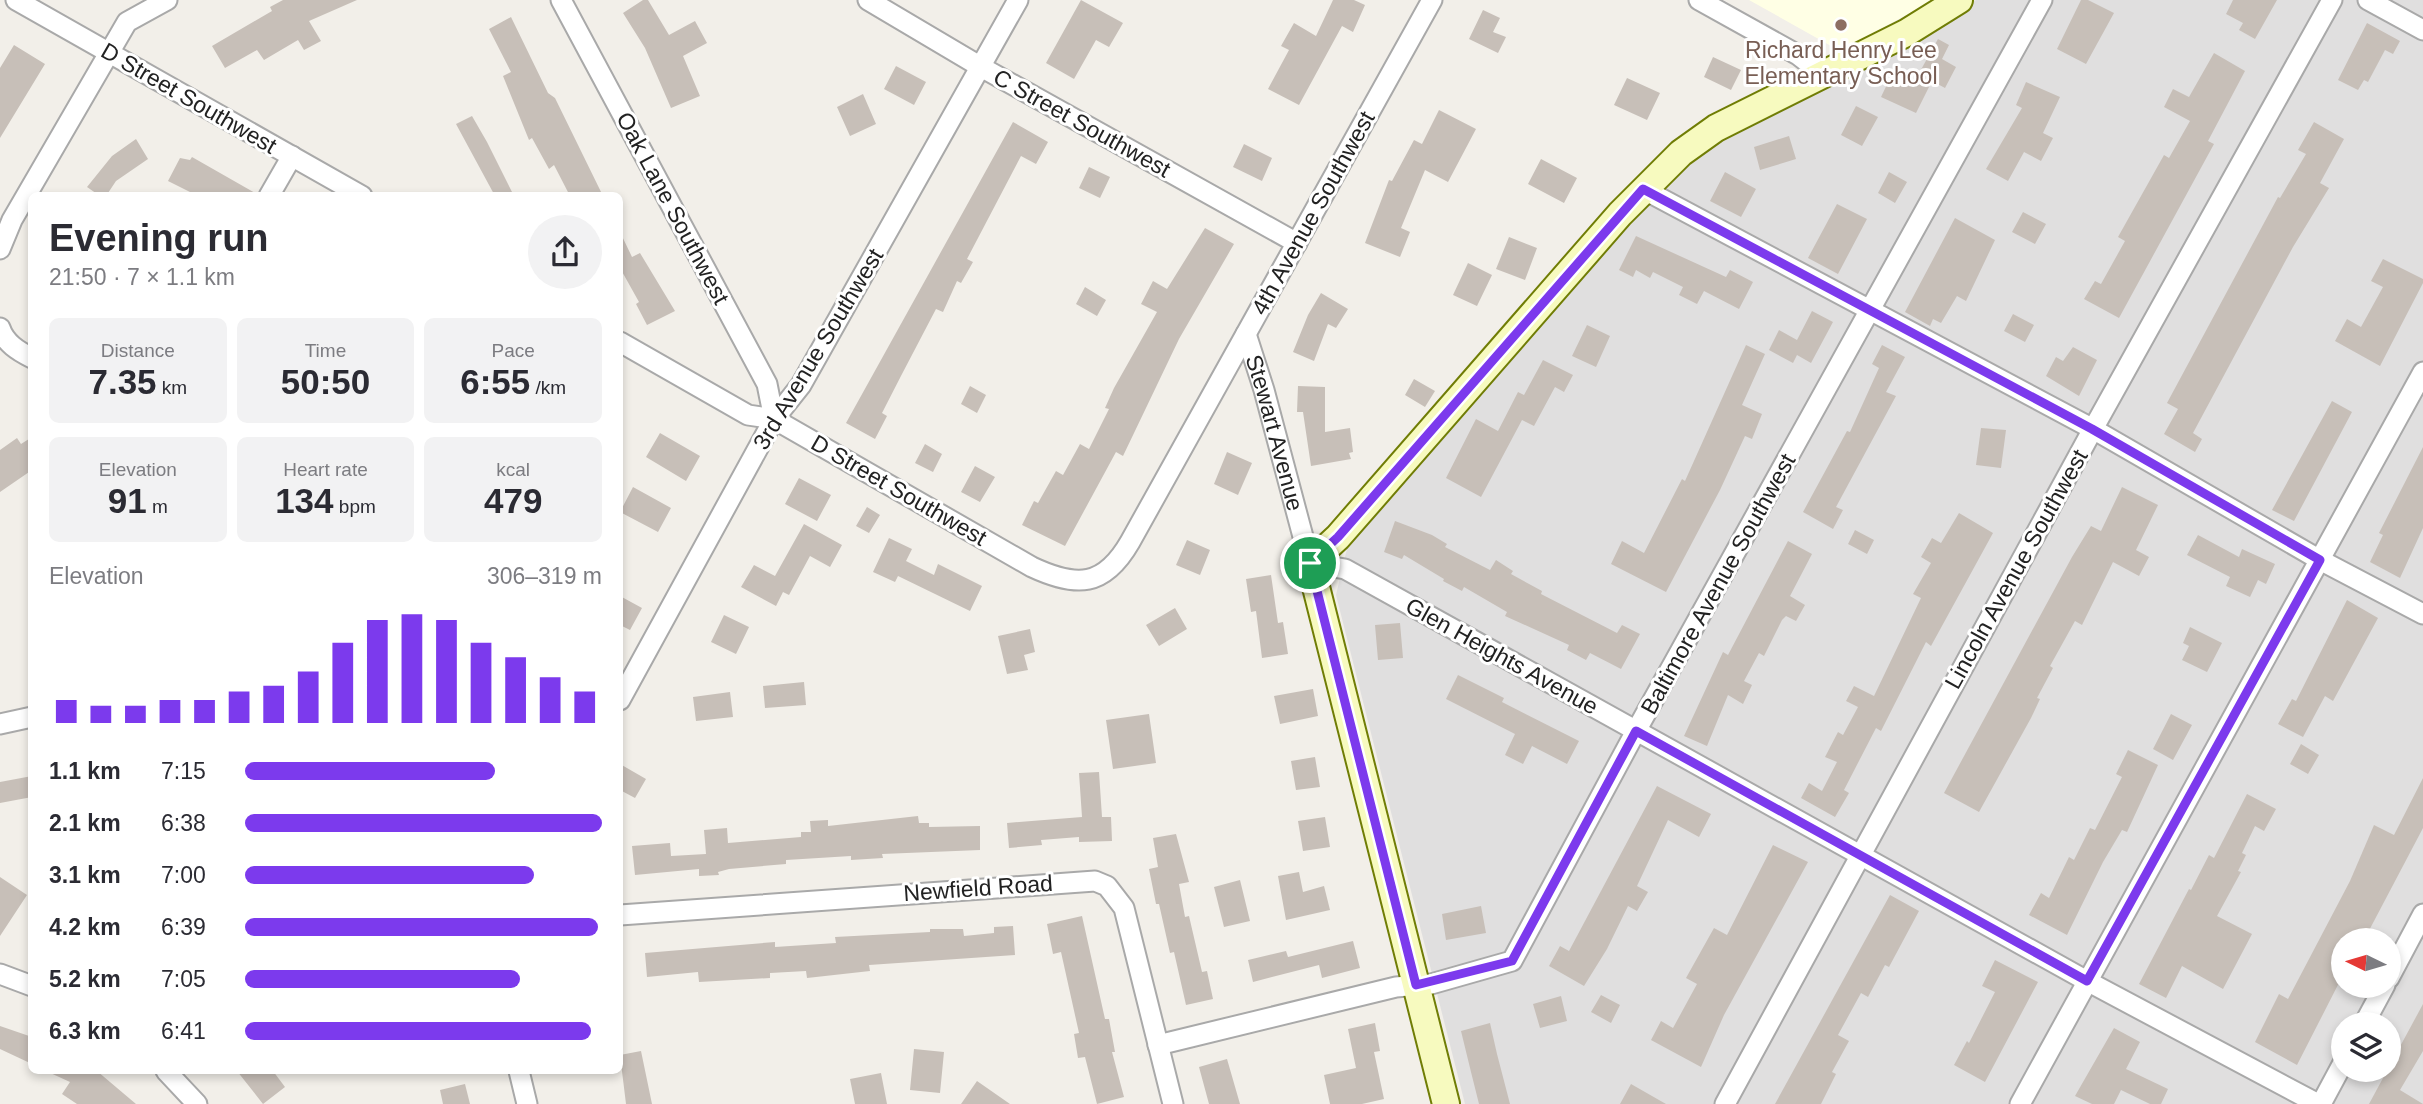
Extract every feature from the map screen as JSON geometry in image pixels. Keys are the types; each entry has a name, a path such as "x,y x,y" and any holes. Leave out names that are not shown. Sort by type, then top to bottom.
{"street":[{"name":"D Street Southwest","path":"16,0 355,192"},
{"path":"29,192 111,54 127,22 167,0"},
{"name":"Oak Lane Southwest","path":"561,0 767,384 774,419"},
{"name":"C Street Southwest","path":"868,0 981,67 1297,243"},
{"name":"3rd Avenue Southwest","path":"623,695 774,419 801,385 1018,0"},
{"name":"4th Avenue Southwest","path":"1109,571 1121,557 1432,0"},
{"path":"1699,0 1798,55 1824,75"},
{"path":"1310,563 1338,537 1643,189 1681,153 1716,128 1906,33 1959,0"},
{"name":"Baltimore Avenue Southwest","path":"1158,1045 1512,961 1636,731 2042,0"},
{"name":"Lincoln Avenue Southwest","path":"1725,1104 2092,429 2332,0"},
{"path":"2368,0 2423,30"},
{"path":"271,192 292,156"},
{"path":"1643,189 2092,429 2320,560 2423,614"},
{"path":"0,249 12,220 28,193"},
{"path":"1,334 16,349 28,356"},
{"name":"Stewart Avenue","path":"1246,334 1264,390 1310,563 1446,1104"},
{"name":"D Street Southwest","path":"623,344 748,415 774,419 1053,577 1076,581 1109,571"},
{"path":"2020,1104 2423,372"},
{"name":"Glen Heights Avenue","path":"1310,563 1345,569 2087,981 2319,1104"},
{"path":"0,724 28,718"},
{"name":"Newfield Road","path":"623,915 1095,881 1107,886 1124,908 1173,1104"},
{"path":"2401,955 2423,914"},
{"path":"0,974 28,984"},
{"path":"174,1074 197,1104"},
{"path":"520,1074 527,1104"},
{"path":"2319,1104 2332,1082"}],"shaded area":[{"name":"Richard Henry Lee Elementary School","path":"1749,0 1934,0 1840,51"},
{"path":"1976,0 2423,0 2423,1104 1465,1104 1336,595 1349,540 1641,205 1682,166 1720,139 1930,31"}],"building":[{"path":"283,0 357,0 309,21 321,41 304,50 298,40 264,60 257,50 225,68 212,46 272,11 270,7"},
{"path":"643,0 648,0 669,35 695,21 707,43 683,56 700,96 671,108 645,48 623,13"},
{"path":"1081,0 1123,23 1109,47 1096,40 1074,79 1046,63"},
{"path":"1333,0 1354,0 1365,5 1353,32 1342,26 1299,105 1268,89 1289,50 1281,46 1294,23 1316,36"},
{"path":"2081,0 2088,0 2114,13 2086,64 2057,49"},
{"path":"2233,0 2277,0 2255,39 2239,30 2243,23 2226,14"},
{"path":"1483,10 1500,18 1493,32 1506,37 1498,53 1469,39"},
{"path":"511,17 601,192 568,192 554,165 549,169 532,138 529,140 503,76 511,72 489,29"},
{"path":"2367,23 2400,41 2393,54 2385,50 2368,82 2364,80 2358,90 2338,80"},
{"path":"1938,39 1949,45 1942,59 1956,67 1945,88 1932,81 1916,113 1881,97 1892,74 1913,84"},
{"path":"14,45 45,64 0,138 0,68"},
{"path":"2214,53 2245,71 2208,141 2214,144 2119,318 2084,299 2095,281 2101,284 2125,241 2118,237 2164,155 2169,158 2190,121 2164,107 2173,89 2189,97"},
{"path":"1713,57 1741,70 1731,90 1704,77"},
{"path":"896,66 926,82 914,105 884,89"},
{"path":"1627,78 1660,93 1647,120 1614,105"},
{"path":"2026,82 2060,97 2043,133 2053,138 2041,161 2024,152 2008,181 1986,169 2022,108 2016,105"},
{"path":"863,94 876,124 850,136 837,107"},
{"path":"1856,106 1878,117 1862,146 1841,135"},
{"path":"1439,110 1476,129 1448,182 1425,170 1401,228 1410,232 1400,257 1365,243 1389,180 1392,181 1414,140 1422,144"},
{"path":"472,116 512,192 493,192 456,124"},
{"path":"1013,122 1048,142 1036,164 1021,156 967,259 973,262 961,283 957,281 943,312 936,309 882,413 887,416 875,439 846,423"},
{"path":"2314,122 2344,139 2320,183 2329,188 2293,247 2193,433 2202,439 2195,452 2164,434 2178,409 2167,403 2278,197 2280,198 2306,154 2298,150"},
{"path":"1789,136 1796,159 1760,170 1754,147"},
{"path":"136,139 148,159 116,181 109,192 94,192 87,187 112,156"},
{"path":"1244,144 1272,158 1262,181 1233,167"},
{"path":"192,157 253,192 190,192 168,181 180,158 190,160"},
{"path":"1541,159 1577,178 1564,203 1528,184"},
{"path":"1089,167 1110,177 1100,198 1079,188"},
{"path":"1725,172 1756,189 1741,217 1710,201"},
{"path":"1889,172 1907,182 1895,203 1878,193"},
{"path":"1837,204 1867,219 1838,274 1808,258"},
{"path":"2023,212 2046,224 2035,244 2012,232"},
{"path":"1955,218 1995,240 1966,301 1957,296 1941,323 1933,319 1930,326 1905,312"},
{"path":"1205,228 1234,244 1179,339 1123,456 1116,452 1065,546 1022,525 1034,501 1038,503 1056,471 1063,475 1080,444 1089,449 1109,409 1105,408 1114,388 1157,312 1141,304 1153,281 1167,289"},
{"path":"1636,236 1726,277 1730,270 1753,282 1739,309 1704,291 1697,304 1679,295 1683,287 1653,272 1650,278 1636,270 1633,277 1619,270"},
{"path":"1509,237 1537,248 1525,280 1496,269"},
{"path":"623,238 632,257 640,253 675,311 647,325 636,304 639,302 623,273"},
{"path":"2383,259 2423,279 2423,283 2380,366 2335,341 2347,319 2361,327 2383,287 2371,281"},
{"path":"1468,263 1492,275 1477,306 1453,295"},
{"path":"1085,287 1106,300 1097,316 1076,304"},
{"path":"1321,293 1348,309 1336,328 1328,324 1314,361 1293,352 1308,315"},
{"path":"1812,311 1833,322 1811,363 1797,355 1793,363 1769,350 1779,330 1797,340"},
{"path":"2013,314 2034,325 2025,342 2004,331"},
{"path":"1587,325 1610,336 1596,367 1572,356"},
{"path":"1746,345 1765,354 1742,405 1762,414 1752,439 1745,436 1666,592 1611,564 1622,541 1644,553 1682,479 1685,481"},
{"path":"1882,345 1905,357 1886,392 1896,396 1836,507 1843,510 1833,529 1803,512 1847,431 1850,432 1879,368 1872,364"},
{"path":"2073,347 2097,360 2079,396 2046,376 2056,357 2063,361"},
{"path":"1543,360 1573,375 1564,392 1555,387 1534,426 1522,420 1481,497 1446,478 1476,419 1498,431 1518,392 1524,395"},
{"path":"1414,379 1435,391 1425,407 1405,395"},
{"path":"970,386 986,395 977,413 961,404"},
{"path":"1298,386 1325,387 1325,432 1350,428 1353,452 1349,453 1351,459 1311,466 1303,412 1297,412"},
{"path":"2332,401 2352,412 2294,521 2272,510"},
{"path":"1981,428 2006,430 2001,468 1976,465"},
{"path":"660,433 700,456 686,481 646,457"},
{"path":"17,438 21,444 28,440 28,473 0,492 0,450"},
{"path":"925,444 942,454 933,472 915,463"},
{"path":"2423,447 2423,528 2400,578 2370,562 2383,535 2379,533"},
{"path":"1227,452 1252,463 1238,495 1214,484"},
{"path":"975,466 995,477 980,502 961,492"},
{"path":"799,478 831,495 817,521 785,504"},
{"path":"633,487 671,508 658,532 623,514 623,506"},
{"path":"2122,487 2158,505 2136,550 2149,557 2139,576 2113,562 2082,625 2075,621 2050,666 2053,668 2037,698 2040,699 2031,718 1979,812 1944,793 2072,557 2091,526 2101,531"},
{"path":"867,507 880,515 869,533 856,526"},
{"path":"1959,513 1993,533 1931,646 1926,642 1881,731 1876,728 1844,790 1849,793 1835,817 1801,798 1809,783 1822,791 1837,762 1825,757 1838,732 1843,735 1858,707 1846,701 1854,686 1874,696 1921,598 1913,594 1931,563 1921,557 1932,538 1941,543"},
{"path":"1395,521 1432,535 1447,544 1445,547 1490,570 1496,560 1513,571 1511,574 1542,591 1541,594 1617,633 1622,625 1640,634 1621,669 1590,653 1586,660 1567,650 1569,645 1505,616 1507,612 1464,587 1462,591 1443,581 1444,579 1404,555 1402,559 1384,552"},
{"path":"804,524 842,545 830,567 810,556 789,595 783,592 776,606 741,587 754,565 775,576"},
{"path":"1855,530 1874,540 1867,554 1848,544"},
{"path":"2198,535 2239,557 2242,549 2275,564 2266,584 2258,580 2250,597 2226,586 2230,577 2187,555"},
{"path":"889,538 912,549 906,561 934,575 938,564 982,586 970,611 898,576 895,582 873,572"},
{"path":"1187,540 1210,550 1200,575 1176,565"},
{"path":"1788,541 1812,554 1790,596 1805,605 1796,621 1786,616 1782,620 1764,656 1759,653 1744,681 1752,685 1743,704 1728,695 1707,746 1684,736 1723,652 1728,655"},
{"path":"1271,575 1278,623 1283,622 1288,654 1262,658 1256,611 1251,612 1246,579"},
{"path":"623,598 642,608 630,630 623,626"},
{"path":"2347,600 2378,618 2333,701 2325,696 2303,737 2278,724 2292,699 2296,701"},
{"path":"1175,608 1187,629 1159,646 1146,625"},
{"path":"724,615 749,627 736,654 711,642"},
{"path":"1400,623 1403,658 1378,660 1375,625"},
{"path":"2190,627 2222,643 2207,672 2182,660 2189,646 2183,643"},
{"path":"1030,629 1035,652 1024,655 1028,670 1007,674 998,636"},
{"path":"1458,675 1504,698 1502,702 1579,741 1567,764 1532,746 1523,764 1505,755 1515,734 1446,699"},
{"path":"804,682 806,705 765,708 763,686"},
{"path":"1313,689 1318,716 1280,724 1274,696"},
{"path":"730,692 733,717 696,721 693,697"},
{"path":"1149,714 1156,763 1113,769 1106,720"},
{"path":"2171,714 2192,725 2173,760 2153,749"},
{"path":"2301,744 2319,755 2308,774 2290,764"},
{"path":"2128,750 2158,765 2127,832 2122,830 2103,862 2067,935 2029,915 2041,893 2049,898 2069,857 2074,860 2090,828 2095,830 2122,777 2116,774"},
{"path":"1315,757 1320,787 1296,790 1291,761"},
{"path":"623,766 646,779 635,798 623,792"},
{"path":"1099,772 1102,817 1111,817 1112,841 1079,842 1079,837 1041,840 1042,845 1009,848 1007,823 1082,817 1079,773"},
{"path":"28,777 28,798 0,803 0,782"},
{"path":"2423,778 2423,828 2370,928 2331,928 2331,998 2297,1065 2255,1042 2279,994 2288,999 2350,881 2374,825 2394,835"},
{"path":"1657,786 1711,814 1699,837 1668,820 1637,886 1648,892 1637,911 1628,906 1607,949 1584,986 1549,966 1560,946 1569,951"},
{"path":"2247,794 2276,809 2264,831 2255,826 2242,853 2246,855 2238,871 2241,872 2217,916 2252,934 2223,989 2182,966 2166,998 2139,984 2189,889 2191,890 2209,855 2214,858"},
{"path":"918,816 919,823 929,823 929,827 980,826 980,850 882,854 883,858 851,860 851,856 786,860 786,864 729,869 718,872 719,875 699,876 699,869 635,875 632,846 670,843 671,856 706,854 704,830 727,828 728,843 801,837 801,832 811,832 810,821 828,820 828,826"},
{"path":"1325,817 1330,847 1303,851 1298,821"},
{"path":"1176,834 1189,882 1179,884 1185,917 1189,916 1202,972 1207,971 1213,999 1186,1005 1174,952 1170,953 1159,904 1156,904 1149,869 1158,867 1153,838"},
{"path":"1773,845 1808,862 1724,1015 1701,1067 1651,1040 1661,1021 1673,1028 1697,984 1686,978 1714,928 1727,935"},
{"path":"1299,872 1303,892 1324,886 1330,910 1286,920 1278,876"},
{"path":"0,877 27,895 0,936"},
{"path":"1240,880 1250,921 1224,927 1214,887"},
{"path":"1890,895 1919,911 1889,967 1885,965 1868,997 1861,993 1838,1035 1849,1041 1832,1072 1836,1074 1821,1104 1775,1104"},
{"path":"1481,906 1486,933 1446,940 1442,914"},
{"path":"1082,916 1105,1019 1109,1019 1115,1052 1112,1052 1124,1097 1097,1104 1085,1057 1078,1058 1074,1034 1079,1033 1061,952 1053,954 1047,924"},
{"path":"1013,926 1015,955 869,965 870,971 807,978 806,971 770,973 770,978 699,982 698,972 647,977 645,953 775,942 775,947 836,943 835,937 930,932 930,929 963,929 964,936 994,933 994,927"},
{"path":"1353,941 1360,968 1322,978 1319,965 1253,982 1248,960 1286,951 1288,957"},
{"path":"1995,960 2038,982 1985,1082 1954,1065 1967,1041 1969,1043 1995,992 1982,986"},
{"path":"1601,995 1620,1005 1611,1023 1591,1012"},
{"path":"1561,996 1567,1021 1540,1028 1533,1004"},
{"path":"2423,1004 2423,1051 2400,1090 2423,1104 2369,1104 2381,1082 2401,1082 2401,1045"},
{"path":"1375,1023 1380,1051 1374,1052 1384,1099 1362,1104 1330,1104 1324,1075 1356,1068 1348,1029"},
{"path":"1490,1023 1510,1104 1479,1104 1471,1072 1461,1031"},
{"path":"0,1026 28,1036 28,1062 0,1049"},
{"path":"2114,1028 2140,1042 2126,1069 2168,1089 2161,1104 2150,1104 2121,1090 2114,1104 2092,1104 2075,1096"},
{"path":"914,1049 944,1052 940,1093 910,1090"},
{"path":"641,1051 652,1104 626,1104 623,1054"},
{"path":"1227,1059 1240,1104 1209,1104 1199,1067"},
{"path":"881,1073 887,1104 855,1104 850,1079"},
{"path":"53,1074 101,1074 136,1104 77,1104 62,1094 70,1082"},
{"path":"239,1074 275,1074 285,1087 263,1104"},
{"path":"977,1081 1010,1104 961,1104"},
{"path":"465,1084 470,1104 443,1104 440,1090"},
{"path":"1631,1084 1666,1104 1620,1104"}],"place":[{"name":"Richard Henry Lee Elementary School","path":"1841,25"}],"route":[{"path":"1643,189 2092,429 2320,560 2087,981 1636,731 1512,961 1431,984 1416,985 1310,563 1323,554 1643,189"}]}
